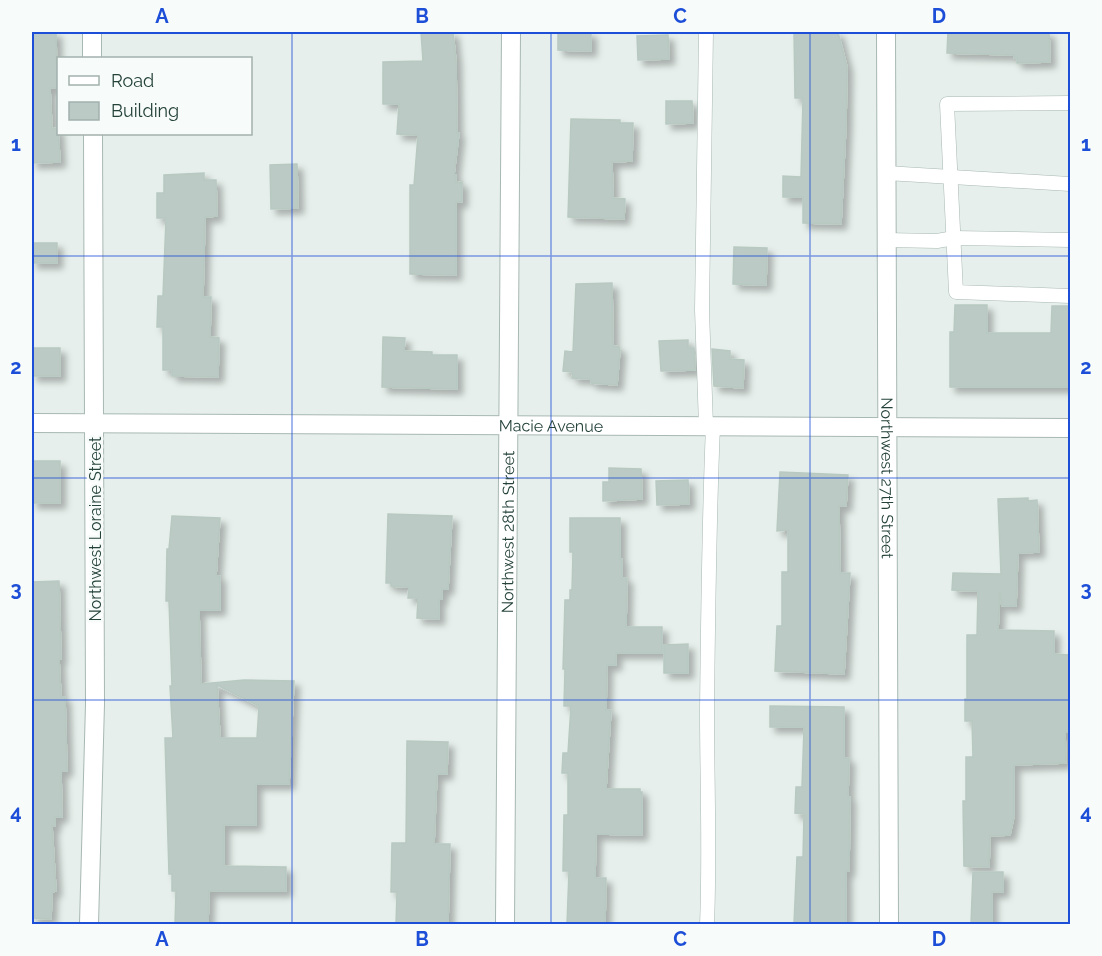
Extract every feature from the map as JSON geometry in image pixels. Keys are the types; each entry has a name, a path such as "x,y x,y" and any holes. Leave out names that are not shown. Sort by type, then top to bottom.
{"street":[{"path":"92,32 92,57"},
{"name":"Northwest 28th Street","path":"505,924 511,32"},
{"name":"Northwest 27th Street","path":"886,32 889,924"},
{"name":"Northwest Loraine Street","path":"89,924 95,704 93,135"},
{"name":"Macie Avenue","path":"32,423 1071,428"}],"lane":[{"path":"706,32 702,310 710,426 707,721 710,860 707,924"},
{"path":"1071,103 948,104 956,292 1071,296"},
{"path":"886,173 1071,184"},
{"path":"886,240 937,241 954,238 1071,240"}],"building":[{"path":"32,32 56,32 57,88 50,88 52,129 57,128 60,162 32,163"},
{"path":"421,32 453,32 456,61 457,133 459,133 454,175 456,175 456,183 462,182 462,202 456,202 456,275 410,274 410,185 414,185 418,135 397,134 399,104 383,104 383,62 423,61"},
{"path":"558,32 591,32 591,51 558,50"},
{"path":"794,32 838,32 847,67 841,224 803,223 803,197 783,197 783,176 801,177 803,98 795,98"},
{"path":"948,32 1049,32 1050,62 1017,63 1014,55 947,53"},
{"path":"668,35 669,59 638,60 637,36"},
{"path":"666,101 692,101 693,123 666,124"},
{"path":"571,119 620,120 620,123 633,123 632,161 612,162 613,198 625,199 624,219 568,217"},
{"path":"297,164 298,208 271,209 270,165"},
{"path":"204,173 204,180 216,180 217,216 205,217 203,297 211,297 210,337 219,338 218,377 172,376 172,370 163,370 163,327 157,327 158,296 163,296 166,218 157,218 157,193 164,193 164,175"},
{"path":"32,243 57,243 57,263 32,263"},
{"path":"734,247 767,248 766,285 733,284"},
{"path":"612,283 613,346 619,347 620,350 617,385 591,383 591,379 572,378 573,372 563,371 565,351 573,352 576,284"},
{"path":"955,305 987,305 987,333 1051,333 1052,306 1071,306 1071,387 950,387 950,332 954,332"},
{"path":"383,337 405,338 404,351 432,352 432,355 457,355 457,389 382,387"},
{"path":"688,340 688,348 694,348 695,370 661,371 659,341"},
{"path":"32,348 60,348 60,376 32,376"},
{"path":"712,349 730,351 730,359 744,360 743,388 714,386"},
{"path":"32,461 60,461 60,503 32,503"},
{"path":"609,468 641,469 642,499 603,501 603,482 609,482"},
{"path":"780,472 848,475 846,506 839,506 840,573 850,573 844,674 775,671 777,626 782,626 782,572 788,572 788,530 777,531"},
{"path":"688,480 689,504 657,505 656,481"},
{"path":"1028,498 1028,501 1037,500 1039,552 1018,553 1016,606 1002,606 1000,592 998,630 1054,631 1054,654 1069,655 1071,732 1065,732 1066,763 1014,765 1014,816 1010,835 990,836 989,867 964,866 963,801 966,801 966,757 973,757 972,721 965,721 967,635 977,635 978,591 952,590 953,573 1001,574 998,499"},
{"path":"388,514 452,516 448,589 442,589 442,599 439,599 439,619 417,618 418,598 408,598 409,587 391,586 391,583 386,583"},
{"path":"172,516 220,518 216,576 220,576 220,610 199,610 201,684 244,680 294,681 289,784 256,784 256,825 224,825 224,866 286,867 286,891 209,891 208,924 175,924 176,891 172,891 172,874 169,874 165,738 173,738 169,601 166,601 167,549 169,549","holes":["217,685 259,706 257,738 220,738"]},
{"path":"570,518 620,518 622,578 627,578 626,627 662,627 662,653 616,653 616,665 607,665 606,710 611,710 606,789 640,789 642,792 642,835 596,834 595,878 606,878 605,924 567,924 569,871 563,871 564,815 568,815 568,773 562,773 563,753 568,753 571,706 564,706 565,669 563,669 565,600 570,600 570,590 572,590 573,552 570,552"},
{"path":"59,581 61,659 59,659 61,697 65,697 67,771 61,771 62,817 55,817 55,826 52,826 56,891 52,892 51,919 32,918 32,582"},
{"path":"688,644 688,673 664,673 664,645"},
{"path":"770,706 844,707 844,758 849,758 848,797 850,797 846,924 794,924 797,857 803,857 804,814 795,813 796,787 802,787 804,727 770,727"},
{"path":"407,741 448,742 447,774 437,774 434,844 450,844 448,924 396,924 397,892 391,892 392,843 406,843"},
{"path":"973,872 1003,872 1003,892 992,892 992,924 971,924"}]}
